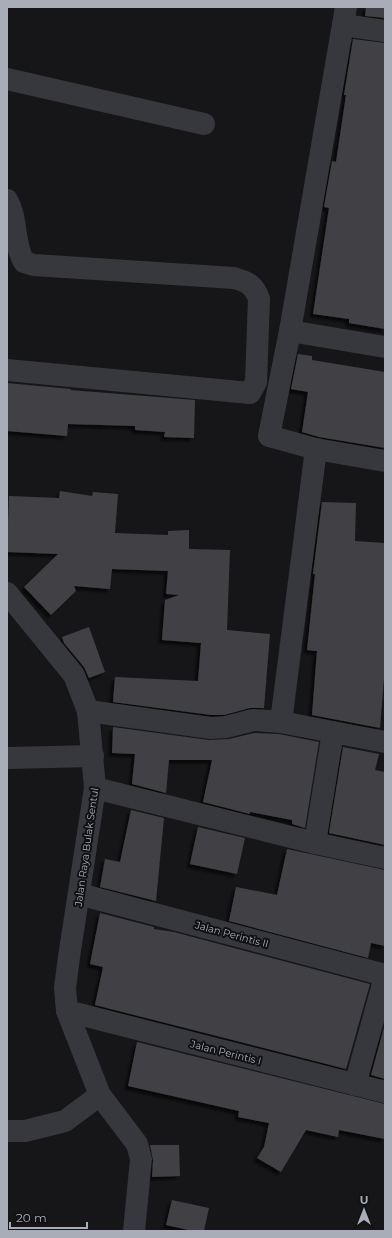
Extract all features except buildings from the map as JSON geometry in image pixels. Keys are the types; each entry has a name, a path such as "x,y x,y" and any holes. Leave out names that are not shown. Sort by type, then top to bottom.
{"street":[{"path":"385,31 344,16 290,331 269,436 316,448 385,461"},
{"path":"7,79 204,124"},
{"path":"7,200 12,213 19,253 24,262 34,265 234,278 248,281 255,289 259,299 256,382 250,392 7,370"},
{"path":"290,331 385,348"},
{"path":"281,722 316,448"},
{"name":"Jalan Raya Bulak Sentul","path":"7,594 74,675 88,711 95,788 65,988 67,1011 100,1095 137,1144 141,1159 136,1230"},
{"path":"88,711 211,728 226,727 254,720 281,722 384,741"},
{"path":"315,843 333,732"},
{"path":"7,758 93,756"},
{"path":"95,788 315,843 385,858"},
{"name":"Jalan Perintis II","path":"79,894 385,976"},
{"path":"354,1085 385,976"},
{"name":"Jalan Perintis I","path":"67,1011 385,1092"},
{"path":"7,1131 25,1132 65,1121 100,1095"}]}
